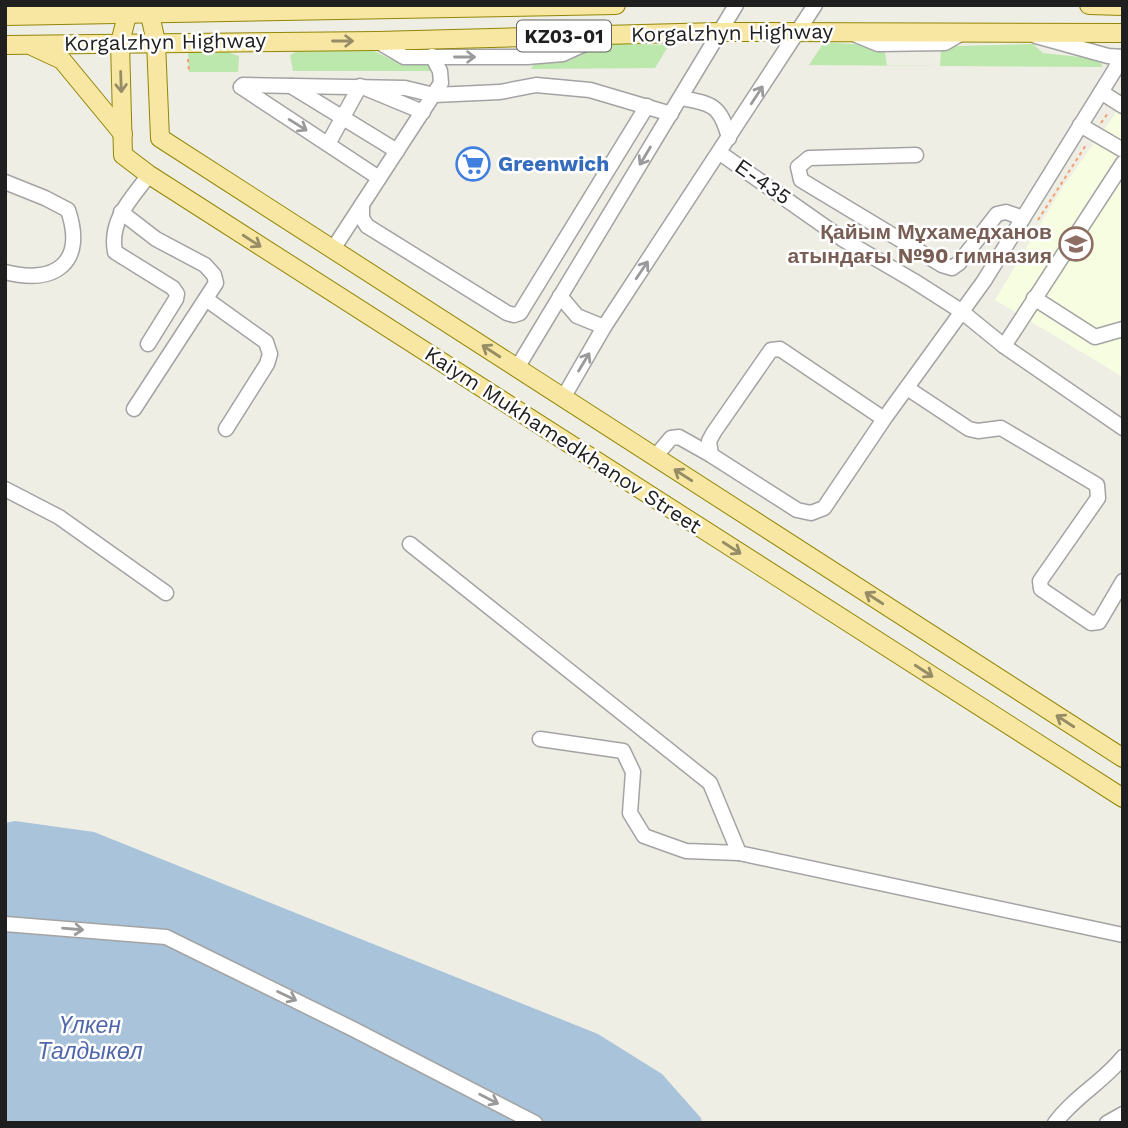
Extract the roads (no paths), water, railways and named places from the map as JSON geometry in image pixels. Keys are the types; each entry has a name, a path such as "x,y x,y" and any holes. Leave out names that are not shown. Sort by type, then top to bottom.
{"main road":[{"name":"Korgalzhyn Highway","path":"5,16 129,10 232,13 616,5"},
{"path":"1089,5 1123,6"},
{"name":"Kaiym Mukhamedkhanov Street","path":"129,10 120,43 123,155 149,175 1123,798"},
{"name":"Kaiym Mukhamedkhanov Street","path":"149,10 156,42 160,138 1123,758"},
{"name":"Korgalzhyn Highway","path":"5,45 377,41 718,32 1123,33"},
{"path":"29,44 62,60 123,134"}],"street":[{"path":"232,13 251,5"},
{"path":"517,368 736,5"},
{"name":"Е-435","path":"815,5 720,153 844,240 961,311 1004,346 1123,428"},
{"path":"655,457 671,438 679,437 797,510 811,513 824,508 961,311 1028,223 1080,125 1121,57 1108,56 1025,33"},
{"path":"377,41 404,57 527,57 563,54 605,35"},
{"path":"333,249 434,95 442,77 432,56"},
{"path":"379,178 241,87 360,86 405,88 434,95 500,92 536,85 590,90 671,114"},
{"path":"291,86 397,151"},
{"path":"360,86 423,112"},
{"path":"328,144 360,86"},
{"path":"1101,92 1119,104"},
{"path":"681,98 715,107 723,118 729,138"},
{"path":"362,205 362,218 367,226 514,315 520,313 647,106"},
{"path":"1080,125 1123,150"},
{"path":"563,397 604,327 720,153"},
{"path":"916,155 809,158 798,167 802,180 942,265 952,268 959,263 997,214 1006,212 1028,223"},
{"path":"1004,346 1123,163"},
{"path":"148,344 177,294 173,288 115,252 113,242 116,222 121,212 149,175"},
{"path":"5,182 68,210 73,226 74,244 68,260 56,272 44,276 5,272"},
{"path":"121,212 156,239 205,265 214,275 216,283 134,409"},
{"path":"560,296 577,316 604,327"},
{"path":"1034,298 1095,337 1123,329"},
{"path":"206,299 266,342 270,354 226,429"},
{"path":"711,455 709,441 714,432 771,350 780,349 884,419"},
{"path":"907,388 969,429 978,431 1001,428 1097,485 1098,498 1041,581 1041,589 1091,623 1099,622 1123,581"},
{"path":"5,489 59,517 166,593"},
{"path":"410,544 710,783 739,853"},
{"path":"540,739 623,751 632,772 629,813 644,836 685,850 739,853 1123,935"},
{"path":"5,924 166,937 535,1123"},
{"path":"1055,1123 1072,1104 1106,1077 1123,1057"},
{"path":"1107,1123 1123,1114"}],"water":[{"name":"Үлкен Талдыкөл","path":"15,821 94,832 598,1034 662,1074 701,1118 702,1123 5,1123 5,823"}],"place":[{"name":"Greenwich","path":"473,164"},
{"name":"Қайым Мұхамедханов атындағы №90 гимназия","path":"1076,244"}]}
